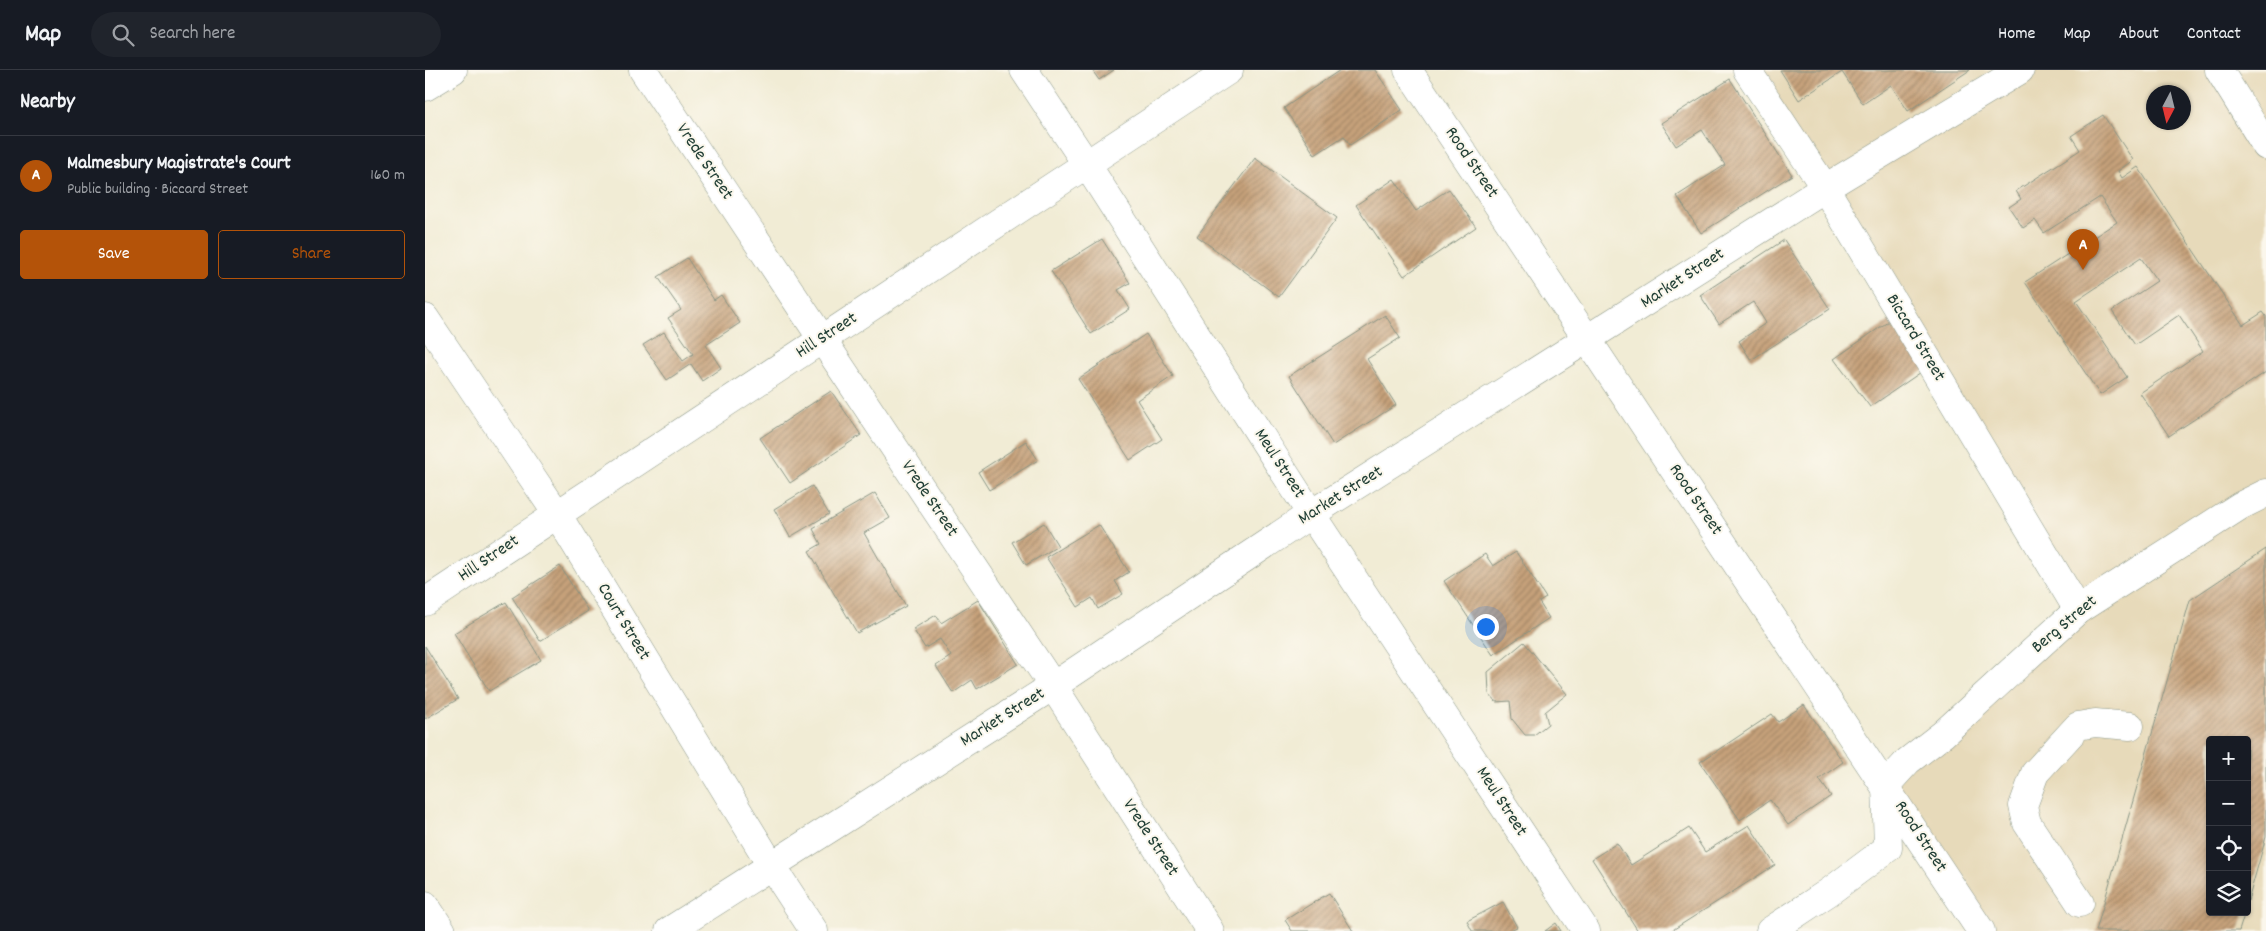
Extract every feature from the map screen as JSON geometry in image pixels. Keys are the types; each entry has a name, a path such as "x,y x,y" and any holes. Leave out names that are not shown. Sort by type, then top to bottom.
{"street":[{"path":"425,87 453,70"},
{"name":"Vrede Street","path":"643,70 1053,686 1210,931"},
{"name":"Meul Street","path":"1024,70 1311,514 1586,931"},
{"name":"Hill Street","path":"425,602 1229,70"},
{"name":"Rood Street","path":"1408,70 1886,785 1981,931"},
{"name":"Biccard Street","path":"1747,70 1825,188 2078,610"},
{"name":"Market Street","path":"669,931 1053,686 1311,514 1589,340 1825,188 2020,70"},
{"path":"2219,70 2266,146"},
{"name":"Court Street","path":"425,318 557,514 771,865 814,931"},
{"name":"Berg Street","path":"1886,785 1908,761 1943,734 2078,610 2240,506 2266,493"},
{"path":"2080,903 2027,823 2023,806 2035,773 2078,726 2095,722 2130,726"},
{"path":"1770,931 1829,892 1888,848 1886,785"},
{"path":"425,905 442,931"}],"shaded area":[{"path":"1747,70 2266,70 2266,931 1981,931 1886,785 2078,610"}],"building":[{"path":"1092,70 1114,70 1099,80"},
{"path":"1340,70 1375,70 1402,110 1350,145 1344,136 1315,155 1284,108"},
{"path":"1780,70 1970,70 1908,111 1891,85 1863,104 1842,72 1799,100"},
{"path":"1730,79 1792,175 1701,233 1677,196 1725,165 1702,130 1676,146 1661,123"},
{"path":"2103,115 2133,160 2118,171 2122,178 2138,167 2243,325 2263,312 2266,316 2266,372 2169,436 2140,393 2203,351 2179,315 2135,345 2112,311 2157,281 2141,258 2076,301 2127,377 2100,395 2025,282 2117,222 2100,197 2044,233 2035,220 2023,228 2009,207 2021,199 2016,191 2080,150 2071,136"},
{"path":"1255,158 1337,218 1279,297 1197,236"},
{"path":"1394,179 1416,211 1449,189 1476,227 1404,276 1356,205"},
{"path":"1102,239 1130,283 1118,290 1130,309 1091,334 1051,271"},
{"path":"1784,240 1830,309 1751,360 1739,341 1766,323 1753,302 1719,324 1700,295"},
{"path":"687,258 714,300 721,295 740,323 706,345 721,368 702,381 691,364 667,380 643,345 664,332 683,361 693,354 668,318 681,310 658,277"},
{"path":"1385,315 1400,338 1367,359 1396,405 1333,445 1289,376"},
{"path":"1895,317 1930,366 1870,407 1834,359"},
{"path":"1146,334 1173,376 1137,400 1162,439 1130,460 1078,379"},
{"path":"831,391 861,435 790,483 760,438"},
{"path":"1026,441 1038,460 989,490 978,472"},
{"path":"812,486 829,514 790,537 774,509"},
{"path":"875,493 890,518 864,533 906,606 857,633 809,551 821,544 813,529"},
{"path":"1044,523 1058,546 1026,565 1012,542"},
{"path":"1099,525 1129,572 1115,581 1123,594 1098,609 1092,598 1078,607 1046,557"},
{"path":"2266,549 2266,837 2251,890 2251,736 2206,736 2206,916 2244,916 2239,931 2096,931 2190,600"},
{"path":"1516,552 1546,598 1539,602 1549,618 1493,655 1444,581 1485,554 1493,566"},
{"path":"560,566 588,611 540,641 512,597"},
{"path":"978,600 1018,664 977,689 972,680 953,693 936,666 951,656 940,639 925,648 913,629 936,615 941,623"},
{"path":"506,602 541,660 489,691 454,633"},
{"path":"1524,642 1567,694 1545,712 1548,724 1534,735 1525,735 1512,719 1510,701 1496,702 1489,694 1488,672"},
{"path":"425,646 458,699 425,719"},
{"path":"1804,705 1843,762 1819,779 1831,796 1788,825 1770,800 1740,820 1700,762 1772,714 1778,722"},
{"path":"1749,825 1775,865 1671,931 1638,931 1592,859 1617,843 1631,865 1689,828 1705,852"},
{"path":"1329,893 1353,931 1292,931 1285,920"},
{"path":"1503,902 1517,927 1508,931 1472,931 1467,921"},
{"path":"1556,923 1561,931 1545,931"}],"place":[{"name":"Malmesbury Magistrate's Court","path":"2083,270"}]}
